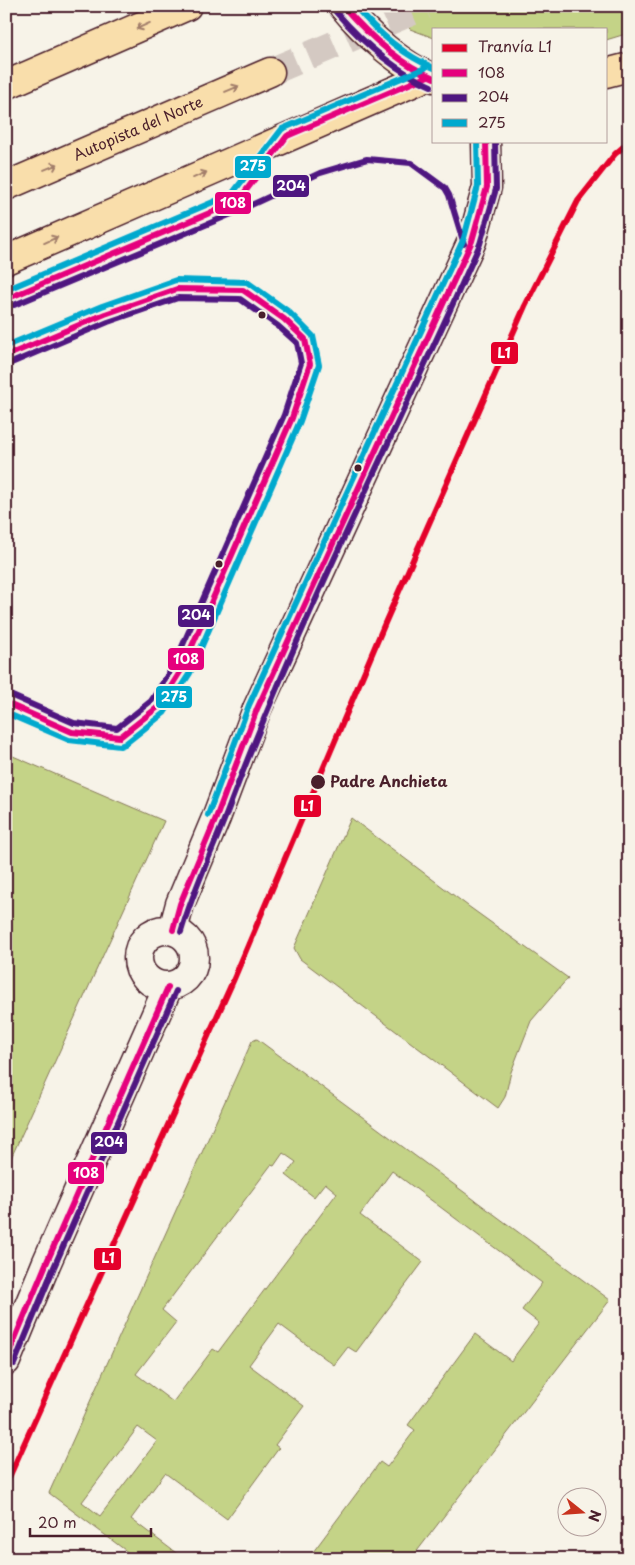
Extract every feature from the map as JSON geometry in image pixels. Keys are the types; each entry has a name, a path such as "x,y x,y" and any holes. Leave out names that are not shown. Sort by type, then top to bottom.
{"main road":[{"path":"6,85 187,6"},
{"path":"343,6 354,20 388,50 431,77"},
{"path":"608,72 629,66"},
{"name":"Autopista del Norte","path":"6,186 270,72"},
{"path":"6,260 431,77"}],"street":[{"path":"173,930 180,904 258,709 472,240 487,187 486,142"},
{"path":"173,930 186,938 193,951 193,966 184,980 168,987 152,984 141,972 138,956 144,941 156,932 173,930"},
{"path":"6,1361 168,987"}],"green space":[{"path":"387,6 629,6 629,33 608,39 608,28 432,28 432,37 410,29"},
{"path":"6,753 164,821 6,1169"},
{"path":"351,818 568,978 531,1021 511,1072 505,1097 498,1108 300,959 294,948"},
{"path":"257,1039 610,1300 411,1559 321,1559 313,1552 380,1462 387,1467 415,1430 408,1425 475,1334 511,1361 539,1323 522,1310 542,1283 392,1171 360,1215 423,1262 356,1352 348,1347 334,1365 279,1324 249,1365 304,1406 275,1445 279,1448 227,1519 165,1473 131,1519 184,1559 137,1559 49,1493 252,1041","holes":["283,1153 296,1162 286,1175 314,1197 325,1183 337,1193 218,1352 213,1349 173,1402 136,1374 176,1322 162,1310 271,1165 274,1166","138,1427 157,1441 100,1516 82,1502"]}],"tunnel":[{"path":"270,72 425,6"}],"tram line":[{"name":"L1","path":"6,1484 233,981 385,623 525,306 578,201 615,154 629,142"}],"transit line":[{"name":"108","path":"343,6 363,28 396,57 432,77"},
{"name":"275","path":"355,6 372,24 401,49 432,67"},
{"name":"204","path":"336,12 379,55 404,72 431,86"},
{"name":"275","path":"8,289 232,194 282,129 425,68"},
{"name":"108","path":"11,297 238,201 287,136 428,76"},
{"name":"275","path":"208,815 249,705 464,238 478,186 477,142"},
{"name":"108","path":"173,930 180,904 216,818 257,709 472,241 487,187 486,142"},
{"name":"204","path":"181,932 198,883 289,661 351,522 480,244 496,189 495,142"},
{"name":"204","path":"14,305 234,213 320,173 367,159 411,163 445,188 449,195 464,244"},
{"name":"275","path":"6,346 102,306 176,280 247,282 289,312 313,336 319,365 300,421 190,673 164,713 120,746 69,740 6,713"},
{"name":"108","path":"6,356 105,314 177,289 243,290 284,319 305,339 310,364 292,418 182,669 158,707 120,737 72,732 6,703"},
{"name":"204","path":"9,364 108,322 178,298 240,299 278,326 297,343 301,363 284,415 174,665 151,701 117,728 74,723 10,695"},
{"name":"108","path":"6,1360 46,1264 168,987"},
{"name":"204","path":"14,1364 54,1267 176,991"}],"place":[{"name":"Padre Anchieta","path":"318,782"}]}
